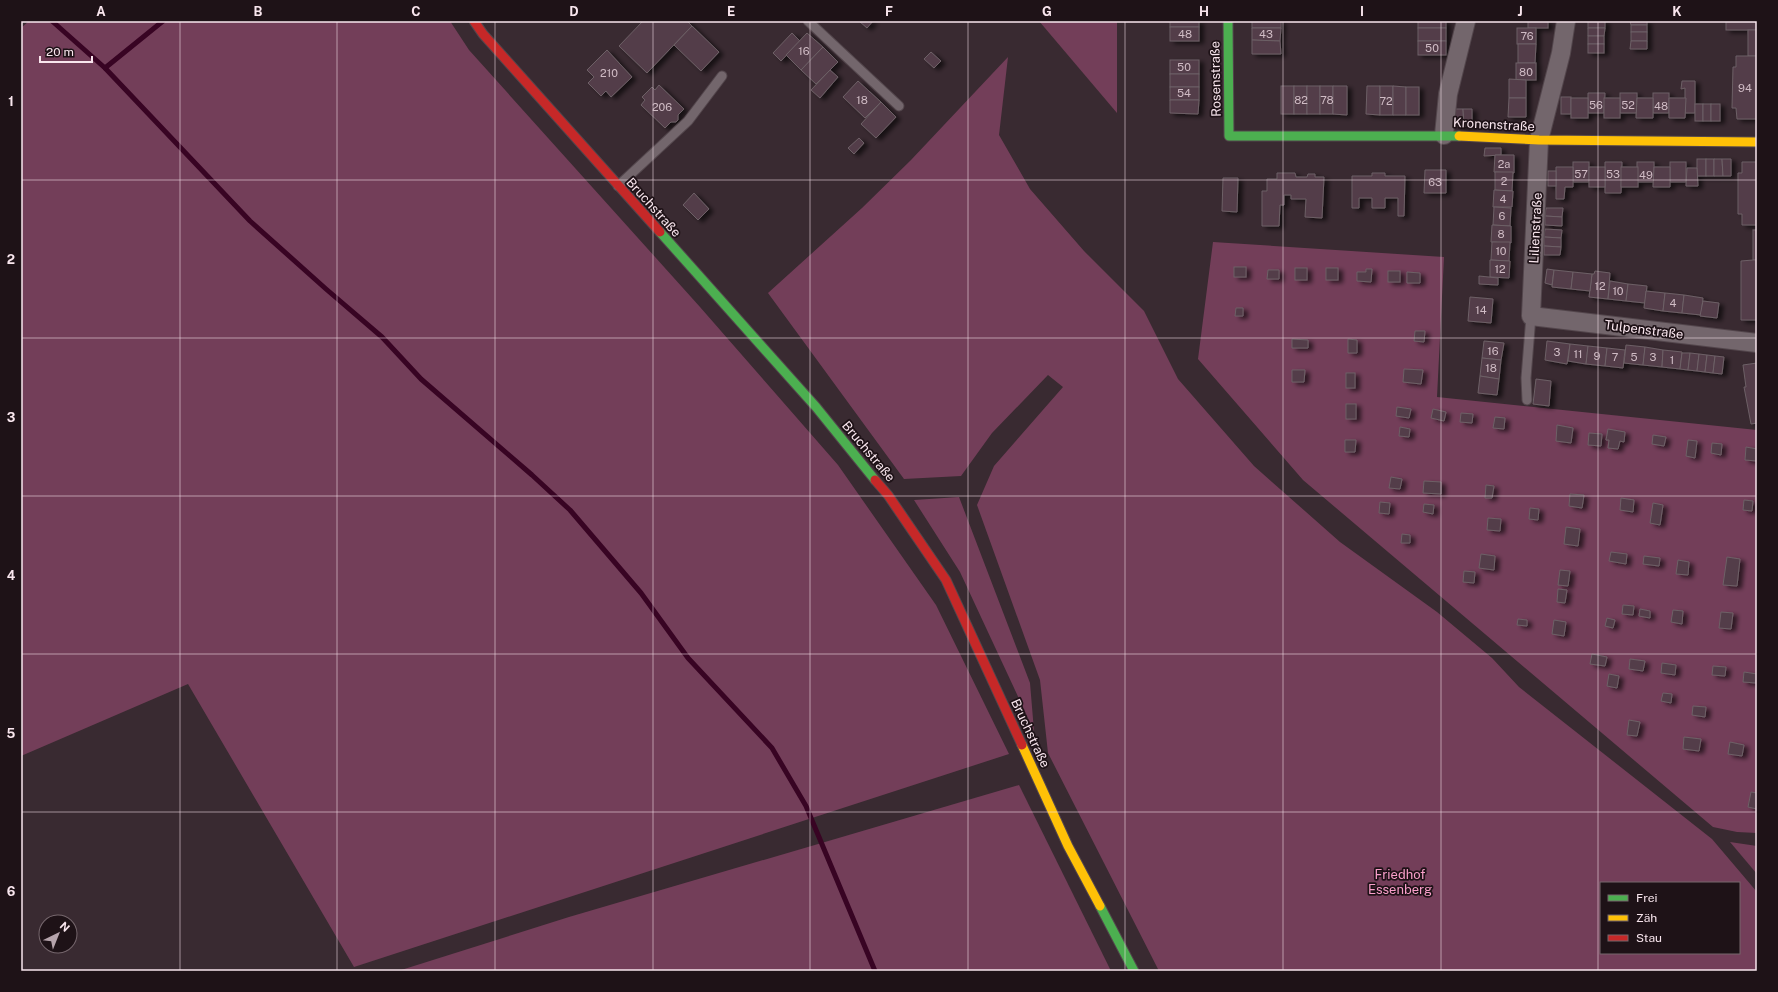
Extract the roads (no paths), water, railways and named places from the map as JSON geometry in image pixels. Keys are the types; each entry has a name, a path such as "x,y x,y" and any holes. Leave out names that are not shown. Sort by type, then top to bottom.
{"street":[{"name":"Bruchstraße","path":"474,21 483,34 816,407 888,494 946,580 1068,846 1134,971"},
{"name":"Rosenstraße","path":"1228,21 1229,136"},
{"path":"1444,135 1448,94 1466,21"},
{"name":"Lilienstraße","path":"1531,316 1539,140 1561,53 1566,21"},
{"name":"Kronenstraße","path":"1229,136 1444,135 1539,140 1757,142"},
{"name":"Tulpenstraße","path":"1531,316 1757,343"}],"lane":[{"path":"808,21 899,106"},
{"path":"618,186 688,121 722,76"},
{"path":"1527,400 1526,378 1531,316"}],"waterway":[{"path":"52,21 105,68 250,221 382,337 421,379 570,510 641,593 688,658 772,748 806,806 875,971"},
{"path":"105,68 163,21"}],"park label":[{"name":"Friedhof Essenberg","path":"1400,882"}]}
